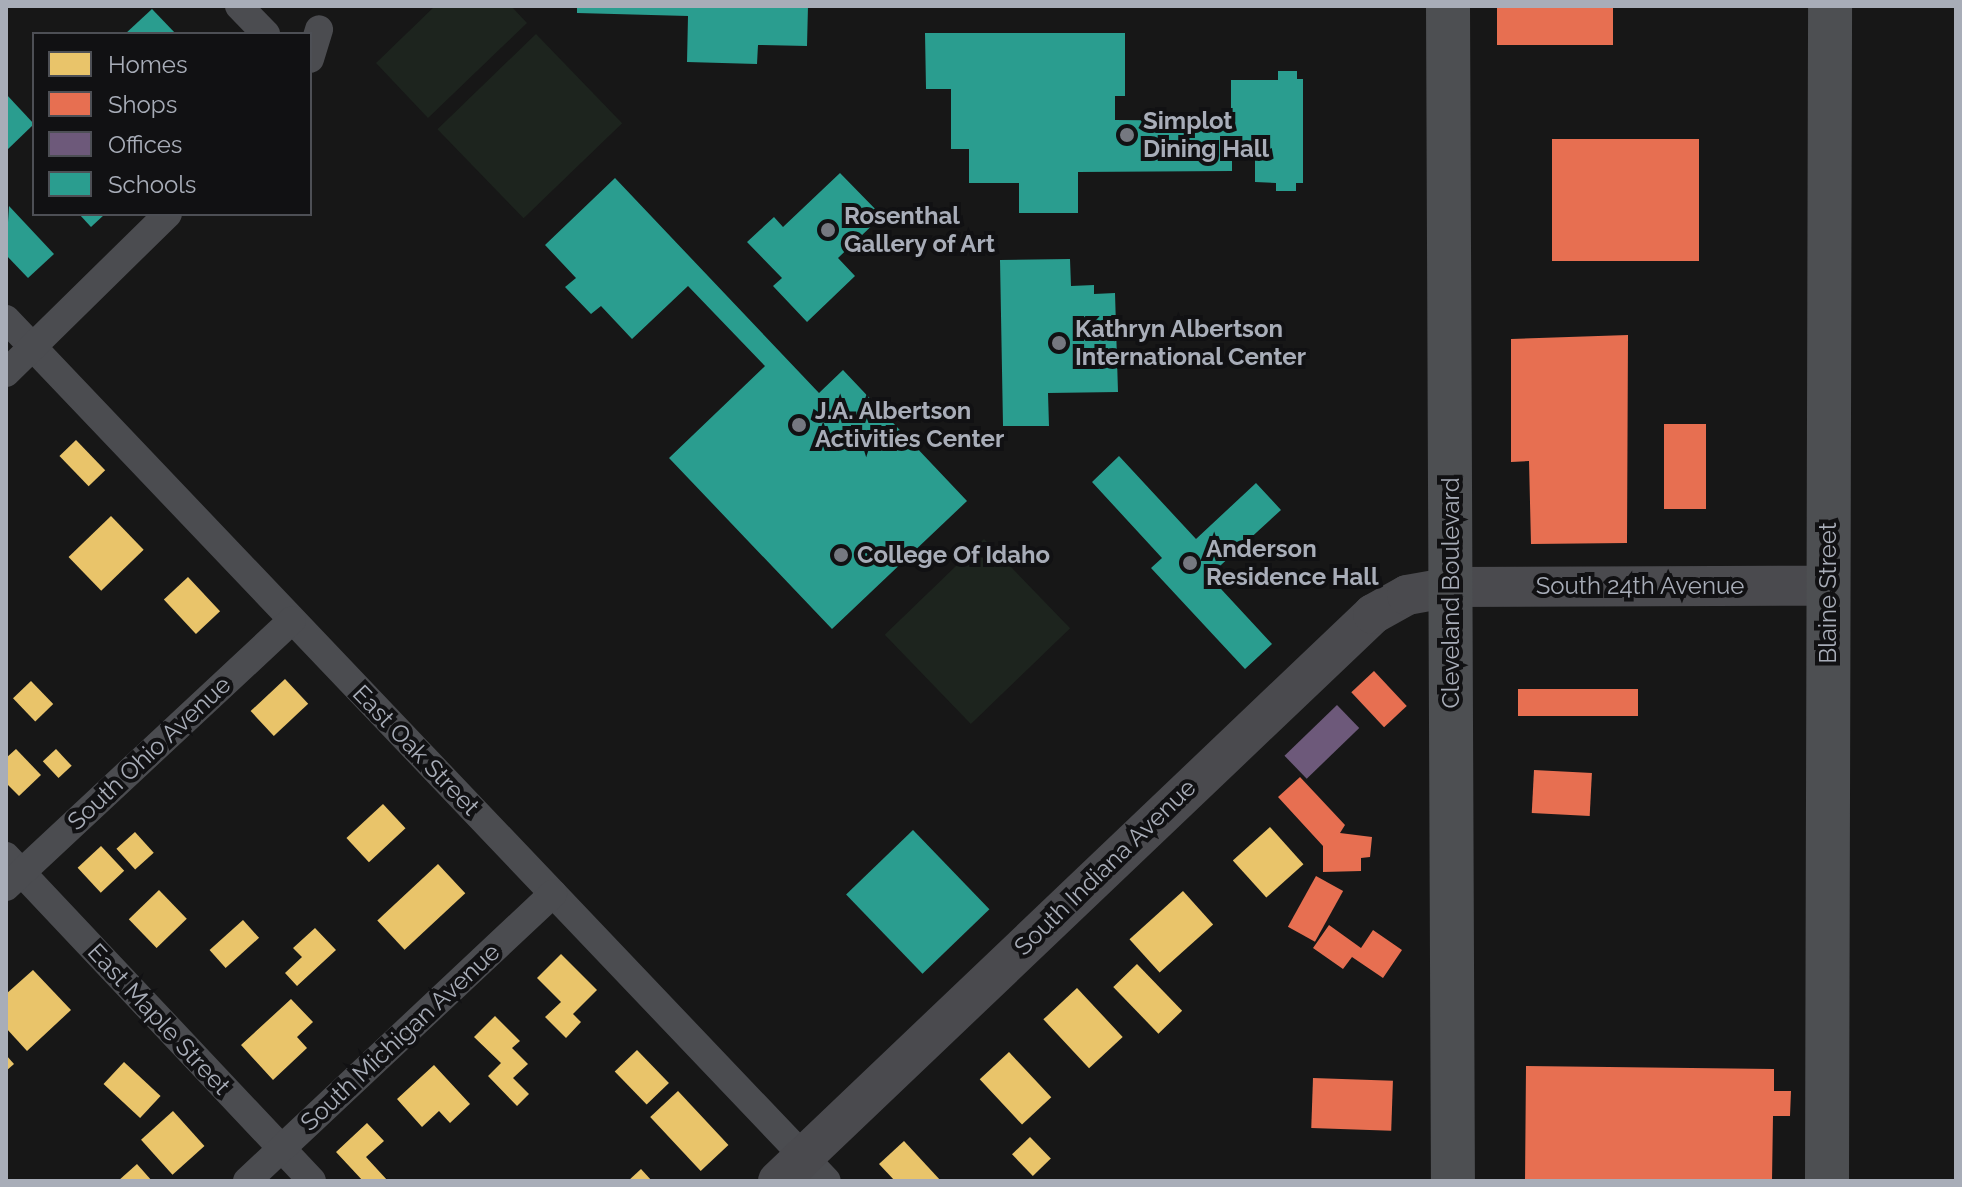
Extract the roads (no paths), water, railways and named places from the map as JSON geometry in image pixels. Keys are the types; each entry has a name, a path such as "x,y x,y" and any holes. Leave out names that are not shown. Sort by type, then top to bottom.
{"main road":[{"name":"Cleveland Boulevard","path":"1448,6 1453,1181"},
{"name":"Blaine Street","path":"1827,1181 1830,6"},
{"name":"South 24th Avenue","path":"1452,587 1828,586"},
{"name":"South Indiana Avenue","path":"803,1173 1373,614 1407,595 1452,587"}],"street":[{"path":"239,6 264,32"},
{"path":"312,52 319,29"},
{"path":"6,373 166,216"},
{"name":"East Oak Street","path":"6,319 553,894 803,1173"},
{"name":"South Ohio Avenue","path":"11,872 292,620"},
{"name":"East Maple Street","path":"11,872 312,1181"},
{"name":"South Michigan Avenue","path":"247,1181 553,894"}],"place":[{"name":"Simplot Dining Hall","path":"1127,135"},
{"name":"Rosenthal Gallery of Art","path":"828,230"},
{"name":"Kathryn Albertson International Center","path":"1059,343"},
{"name":"J.A. Albertson Activities Center","path":"799,425"},
{"name":"College Of Idaho","path":"841,555"},
{"name":"Anderson Residence Hall","path":"1190,563"}]}
